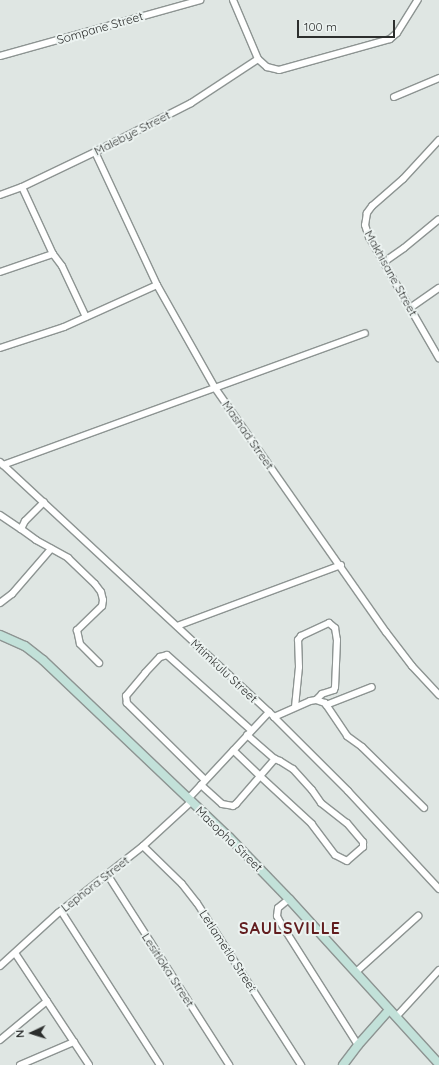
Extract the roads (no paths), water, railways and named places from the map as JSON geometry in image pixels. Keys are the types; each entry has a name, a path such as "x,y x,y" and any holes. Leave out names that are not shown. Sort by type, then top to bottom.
{"street":[{"name":"Sompane Street","path":"0,56 200,0"},
{"path":"233,0 258,59 267,67 279,70 384,42 397,34 418,0"},
{"name":"Malebye Street","path":"0,195 22,187 95,152 191,103 258,59"},
{"path":"394,97 439,78"},
{"name":"Makhisane Street","path":"438,354 410,308 366,230 365,225 367,213 376,202 403,178 439,140"},
{"name":"Mashad Street","path":"95,152 157,285 215,388 341,565 386,632 412,666 439,695"},
{"path":"22,187 53,254 62,266 86,316"},
{"path":"384,262 404,248 439,219"},
{"path":"0,272 53,254"},
{"path":"0,348 64,327 157,285"},
{"path":"410,308 439,288"},
{"path":"2,463 215,388 365,333"},
{"name":"Mtimkulu Street","path":"2,463 269,712 348,791 439,890"},
{"path":"21,529 25,521 44,502"},
{"path":"0,515 36,540 68,558 95,584 101,592 103,600 102,606 77,630 80,644 99,663"},
{"path":"0,603 12,594 51,549"},
{"path":"176,626 341,565"},
{"path":"274,717 295,707 316,700 324,694 334,690 337,640 335,628 330,623 301,636 298,640 299,667 295,707"},
{"name":"Masopha Street","path":"0,635 24,646 43,660 190,801 235,842 289,898 439,1064"},
{"path":"233,750 260,776 312,824 335,855 347,861 363,847 363,842 351,828 321,803 302,778 288,766 274,759 249,733 167,655 160,657 126,696 127,703 203,782 222,804 233,806 260,776 274,759"},
{"path":"326,705 372,687"},
{"path":"316,700 326,705 348,736 366,751 424,808"},
{"name":"Lephora Street","path":"0,966 61,911 143,846 190,801 203,782 269,712"},
{"name":"Letlametlo Street","path":"143,846 182,884 197,902 301,1065"},
{"name":"Lesitloka Street","path":"107,874 229,1065"},
{"path":"289,898 278,908 277,916 358,1045"},
{"path":"61,911 160,1065"},
{"path":"356,972 418,916"},
{"path":"15,953 89,1065"},
{"path":"396,1017 439,970"},
{"path":"0,1040 47,1001"},
{"path":"346,1064 358,1045 389,1010"},
{"path":"20,1065 74,1042"}],"district":[{"name":"SAULSVILLE","path":"290,928"}]}
